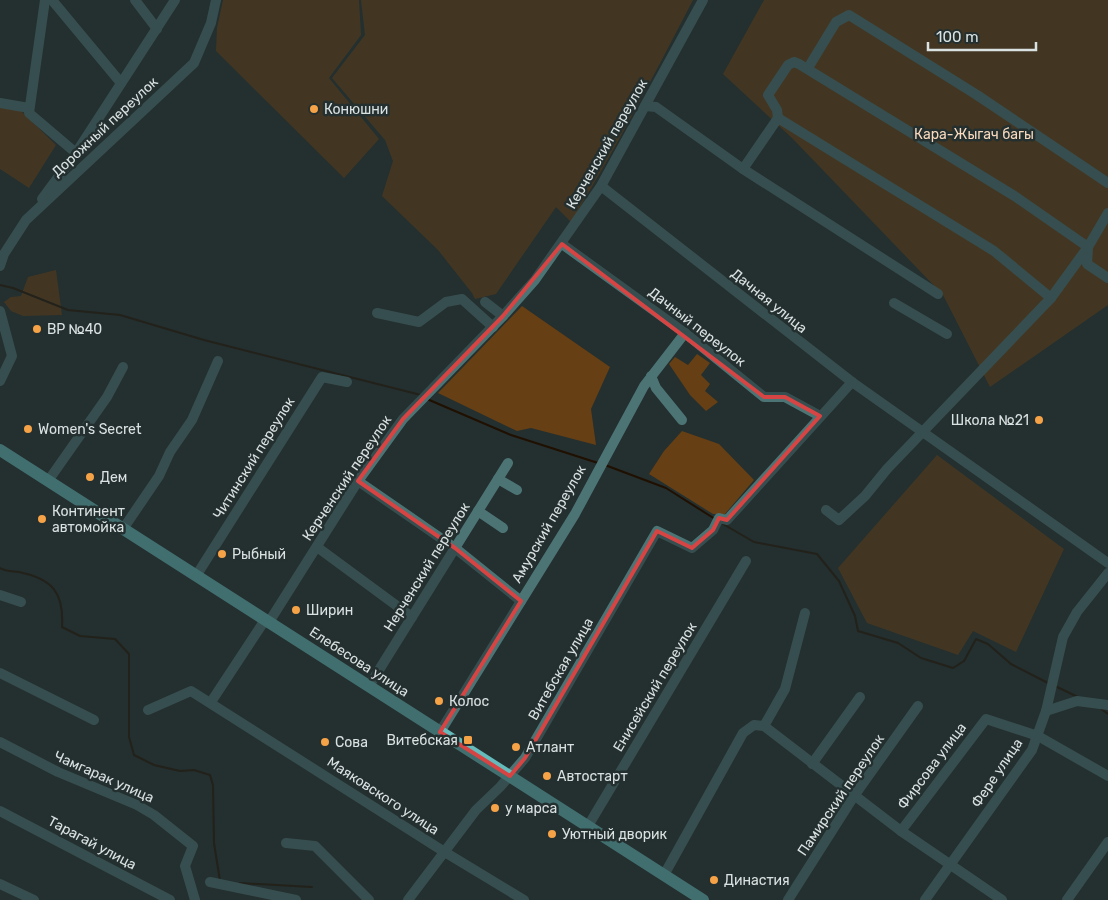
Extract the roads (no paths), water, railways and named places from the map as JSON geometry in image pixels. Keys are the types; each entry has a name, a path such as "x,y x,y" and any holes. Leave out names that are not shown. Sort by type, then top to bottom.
{"main road":[{"name":"Елебесова улица","path":"0,450 703,900"}],"street":[{"path":"45,0 29,113 76,153"},
{"path":"52,0 121,83"},
{"path":"135,0 156,29"},
{"path":"26,220 76,153 175,0"},
{"name":"Дорожный переулок","path":"0,266 4,254 26,220 194,63 211,22 216,0"},
{"name":"Керченский переулок","path":"211,702 317,547 358,481 403,418 493,327 536,280 562,244 601,186 703,0"},
{"path":"808,68 836,22 849,15 977,95 1108,183"},
{"path":"742,169 778,118 777,110 768,96 776,82 792,62 808,68 1016,197 1088,247"},
{"path":"0,104 29,108"},
{"path":"645,106 656,107 742,169 938,294"},
{"path":"778,118 994,251 1051,298"},
{"name":"Дачная улица","path":"601,186 852,382 1108,563"},
{"path":"826,510 839,520 1051,298 1088,247 1108,213"},
{"name":"Дачный переулок","path":"562,244 685,334 764,397 785,397 820,416"},
{"path":"1088,247 1087,264 1108,278"},
{"path":"377,312 419,322 446,302 462,300 493,327"},
{"path":"486,302 503,316"},
{"path":"894,303 947,334"},
{"path":"0,311 12,356 0,381"},
{"name":"Амурский переулок","path":"440,732 574,514 621,424 651,376 685,334"},
{"path":"123,529 159,476 170,452 192,420 218,361"},
{"path":"48,481 107,397 123,367"},
{"path":"651,376 656,388 682,420"},
{"name":"Читинский переулок","path":"196,576 322,377 347,382"},
{"path":"820,416 852,382"},
{"name":"Витебская улица","path":"408,900 443,851 476,810 526,758 657,531 692,548 713,530 719,518 728,520 742,501 820,416"},
{"name":"Нерченский переулок","path":"369,686 508,463"},
{"path":"498,479 517,490"},
{"path":"358,481 455,548 521,600"},
{"path":"478,512 503,528"},
{"path":"317,547 412,617"},
{"name":"Енисейский переулок","path":"588,826 746,561"},
{"name":"Фере улица","path":"925,900 1032,750 1046,711 1063,637 1077,612 1108,573"},
{"path":"0,595 21,602"},
{"path":"664,875 743,733 759,725 785,689 805,613"},
{"path":"0,673 94,720"},
{"name":"Маяковского улица","path":"148,710 191,691 443,851 524,900"},
{"path":"812,764 860,697"},
{"path":"1046,711 1077,701 1108,705"},
{"name":"Памирский переулок","path":"788,900 854,796 918,706"},
{"name":"Фирсова улица","path":"901,831 986,719 1038,736"},
{"name":"Фирсова улица","path":"759,725 901,831 1000,899"},
{"path":"1038,736 1108,776"},
{"name":"Чамгарак улица","path":"0,742 58,772 137,805 154,815 194,846 185,866 195,900"},
{"name":"Тарагай улица","path":"0,811 170,900"},
{"path":"1067,900 1108,842"},
{"path":"286,843 315,846 369,900"},
{"path":"210,882 296,900"},
{"path":"0,884 34,900"}],"waterway":[{"path":"0,285 13,288 68,310 120,315 204,340 421,395"},
{"path":"427,399 511,435 598,463"},
{"path":"605,465 666,488 715,519"},
{"path":"723,524 754,542 817,554 839,581 855,616 858,631 898,643 921,658 953,668 964,661 976,639 988,644 1011,664 1048,683"},
{"path":"0,568 31,575 54,589 61,605 62,627 80,636 115,639 129,654 129,737 134,755 154,765 180,771 194,770 210,775 213,785 214,843 220,881"},
{"path":"1055,686 1078,697"},
{"path":"1100,708 1108,714"},
{"path":"240,883 312,887"}],"place":[{"name":"Конюшни","path":"314,109"},
{"name":"BP №40","path":"37,329"},
{"name":"Школа №21","path":"1039,420"},
{"name":"Women's Secret","path":"28,429"},
{"name":"Дем","path":"90,477"},
{"name":"Континент автомойка","path":"42,519"},
{"name":"Рыбный","path":"222,554"},
{"name":"Ширин","path":"296,610"},
{"name":"Колос","path":"439,701"},
{"name":"Витебская","path":"468,740"},
{"name":"Сова","path":"325,742"},
{"name":"Атлант","path":"516,747"},
{"name":"Автостарт","path":"547,776"},
{"name":"у марса","path":"495,808"},
{"name":"Уютный дворик","path":"552,834"},
{"name":"Династия","path":"714,880"}],"park label":[{"name":"Кара-Жыгач багы","path":"974,134"}]}
